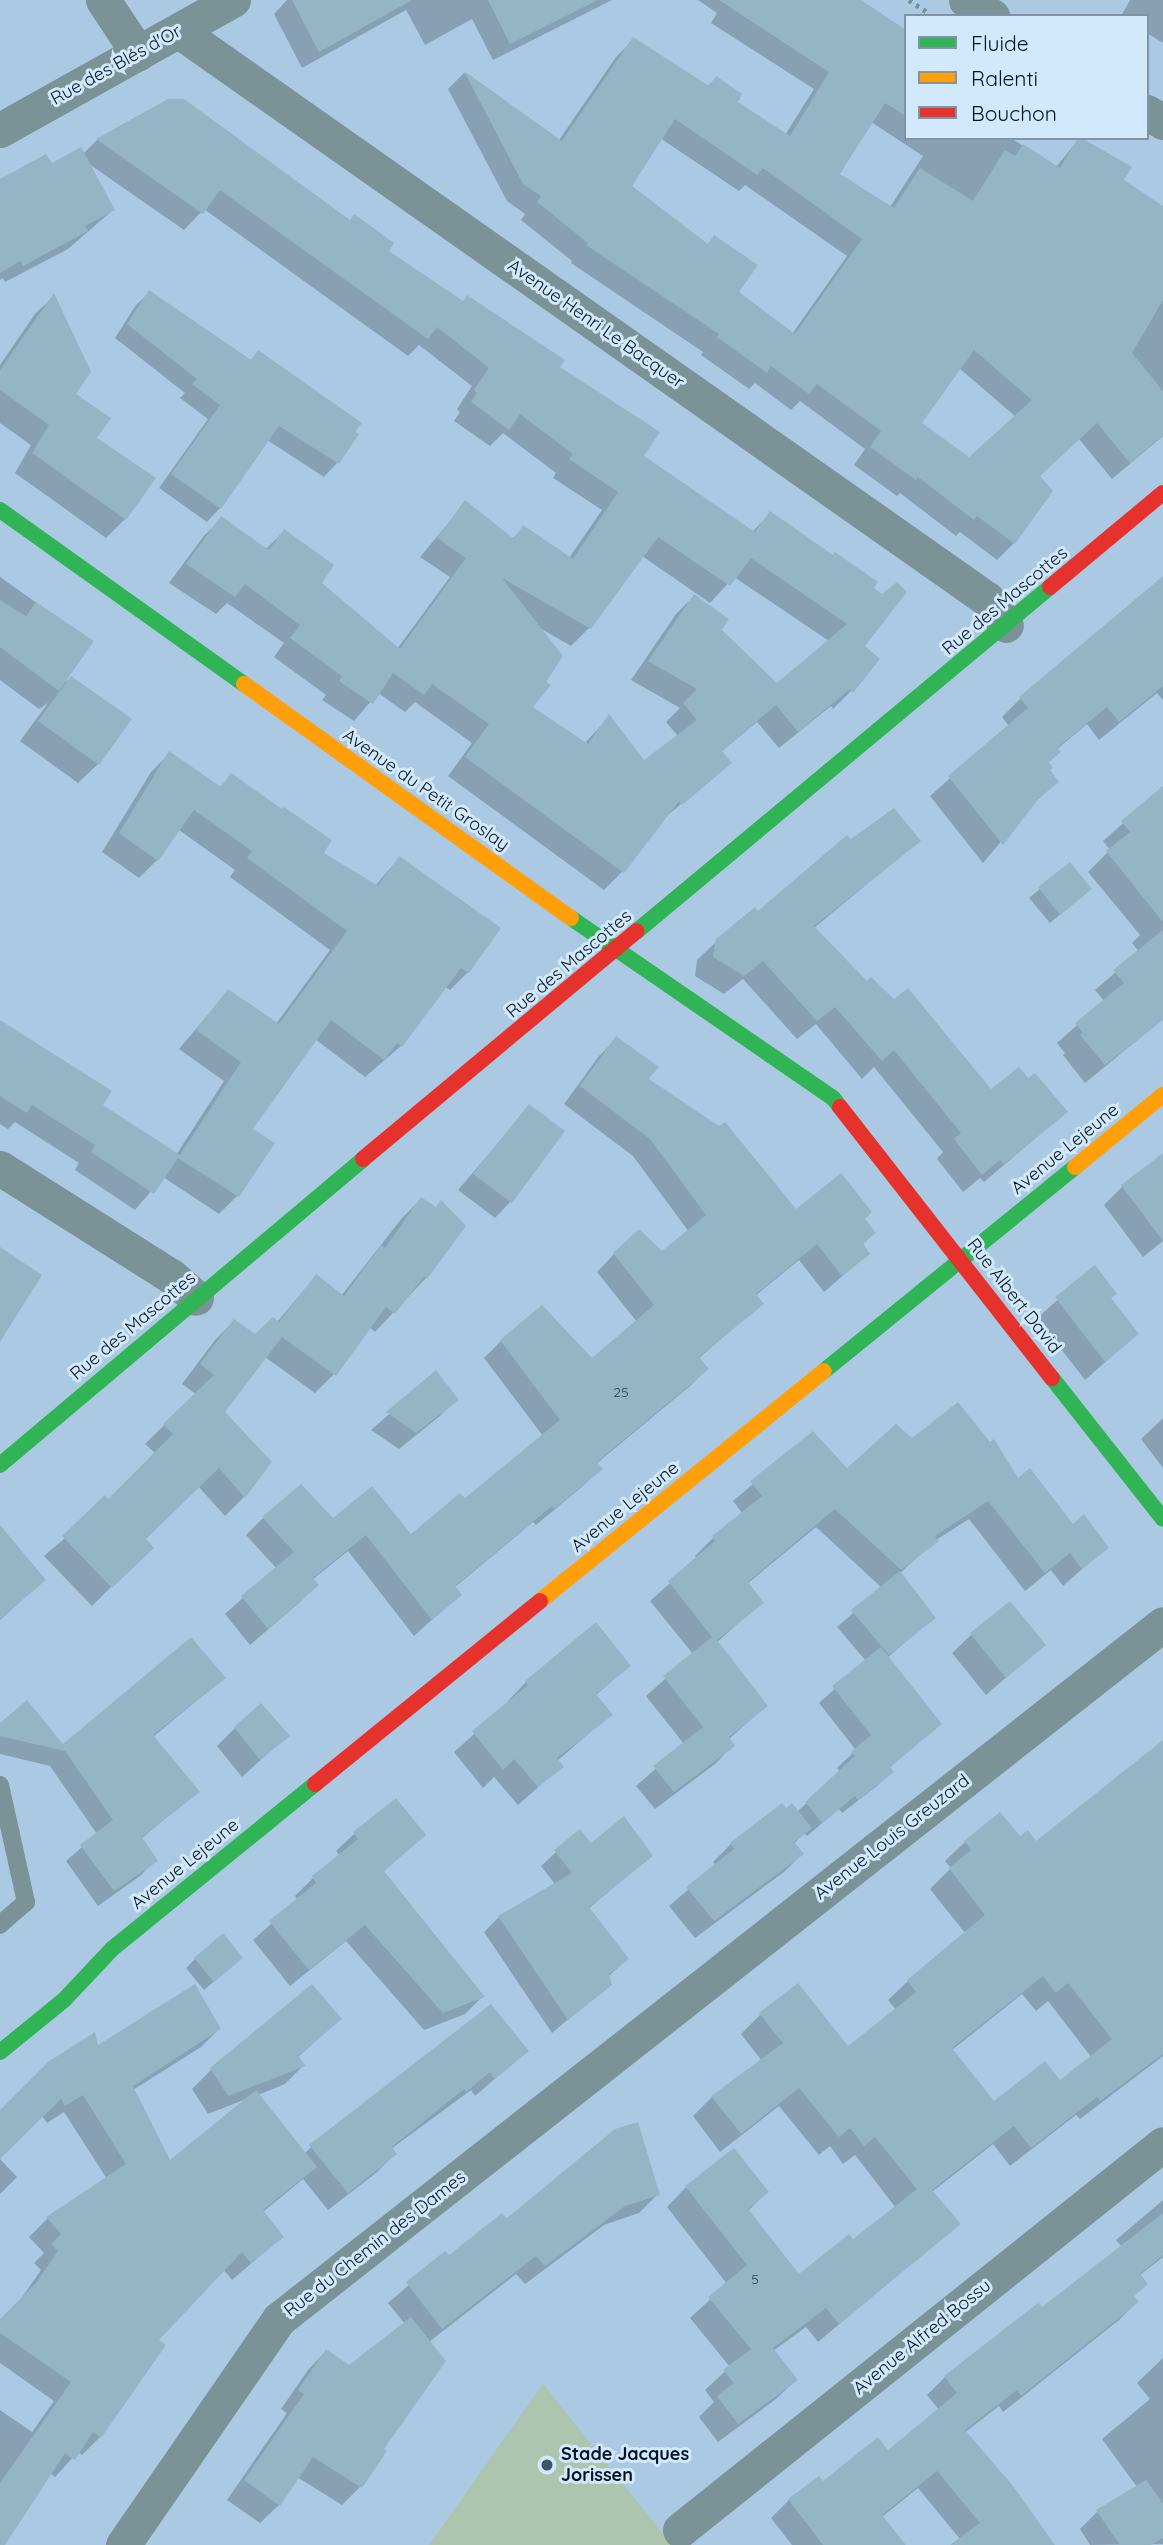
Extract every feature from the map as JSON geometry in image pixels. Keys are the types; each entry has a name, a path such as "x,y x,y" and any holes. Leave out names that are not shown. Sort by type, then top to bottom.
{"street":[{"path":"103,0 138,53"},
{"name":"Rue des Blés d'Or","path":"0,130 233,0"},
{"path":"966,0 989,14"},
{"name":"Avenue Henri Le Bacquer","path":"179,30 987,600 1006,625"},
{"name":"Rue des Mascottes","path":"0,1465 196,1298 1163,493"},
{"name":"Avenue du Petit Groslay","path":"0,510 616,950 833,1098"},
{"name":"Avenue Lejeune","path":"0,2052 64,2000 112,1949 1163,1094"},
{"name":"Rue Albert David","path":"833,1098 1163,1519"},
{"path":"0,1168 171,1276 196,1298"},
{"name":"Avenue Louis Greuzard","path":"621,2051 1163,1624"},
{"name":"Rue du Chemin des Dames","path":"123,2545 279,2319 621,2051"},
{"name":"Avenue Alfred Bossu","path":"680,2530 1163,2144"}],"lane":[{"path":"0,1786 26,1902 0,1925"}],"path":[{"path":"909,0 931,14"}],"green space":[{"name":"Stade Jacques Jorissen","path":"543,2384 672,2545 429,2545"}],"building":[{"path":"292,0 412,0 319,52"},
{"path":"488,0 598,0 510,44"},
{"path":"719,0 861,0 904,29 904,115 885,103 840,174 894,208 920,168 973,201 1005,150 1015,156 1023,144 1060,168 1077,140 1085,140 1132,167 1124,180 1163,206 1163,300 1132,353 1163,391 1163,435 1130,463 1097,423 1040,476 1053,491 1015,544 977,516 974,520 918,477 916,480 870,447 881,431 817,384 809,394 771,366 767,373 717,337 719,334 586,245 588,243 537,202 541,196 523,184 464,71 562,141 633,37 709,86 716,76 742,94 738,102 790,136 829,72","holes":["675,119 757,175 763,168 862,239 795,334 739,292 758,265 714,235 708,244 632,186","974,350 1032,400 969,457 922,423"]},
{"path":"168,99 184,99 350,220 354,214 394,243 389,251 463,301 467,295 565,360 560,367 660,432 644,456 755,532 770,511 833,555 835,552 878,582 874,588 882,594 897,582 907,592 865,646 880,659 853,693 850,689 798,732 776,705 722,751 732,763 682,805 679,801 624,873 465,757 489,724 432,684 424,695 393,673 373,704 339,681 342,676 290,638 300,625 245,584 235,597 186,564 221,516 269,550 284,529 334,565 322,583 400,649 466,558 437,538 465,500 514,539 523,525 573,559 618,492 569,459 573,454 520,414 509,430 471,402 477,393 474,390 489,368 437,327 428,339 220,190 203,214 96,139","holes":["658,537 730,586 751,558 847,624 777,683 722,630 729,619 694,594 648,661 697,689 683,703 697,720 644,760 609,714 588,744 533,707 551,685 546,682 563,656 502,578 591,629"]},
{"path":"81,147 115,210 85,226 88,231 23,266 21,261 0,273 0,179 46,154 52,163"},
{"path":"149,290 251,360 258,350 362,423 355,432 359,434 339,464 279,426 221,509 171,474 220,405 192,384 197,379 127,324"},
{"path":"54,293 91,372 76,394 111,418 97,438 156,478 126,520 32,453 49,425 0,390 0,370"},
{"path":"1163,576 1163,686 1119,722 1107,707 1057,748 1061,752 1049,762 1053,768 1050,770 1059,782 1039,798 1003,845 948,776 1028,708 1019,697"},
{"path":"0,600 26,616 36,602 94,641 59,691 0,647"},
{"path":"71,676 132,719 99,765 38,721"},
{"path":"169,751 221,787 231,773 282,809 284,807 332,840 324,853 378,886 399,856 501,928 469,973 461,968 402,1047 397,1043 384,1060 331,1020 253,1129 275,1143 239,1197 178,1158 241,1062 196,1030 228,989 279,1024 347,931 247,858 252,851 194,810 158,861 119,833"},
{"path":"1163,786 1163,922 1106,851 1130,832 1121,821"},
{"path":"894,808 921,841 814,926 867,981 871,977 894,999 908,988 991,1089 1019,1067 1028,1078 1035,1073 1068,1112 1004,1164 1000,1160 982,1175 954,1139 961,1133 894,1050 882,1061 835,1007 817,1021 763,961 744,976 713,957 716,939 755,907 758,911 847,835 851,839"},
{"path":"1070,862 1092,889 1060,915 1038,887"},
{"path":"1163,930 1163,1020 1105,1065 1080,1035 1083,1033 1075,1023 1124,983 1113,970"},
{"path":"0,1020 112,1091 103,1105 180,1155 154,1194 91,1152 95,1145 32,1105 27,1113 0,1096"},
{"path":"616,1036 659,1067 649,1079 719,1126 725,1122 796,1209 841,1173 872,1212 865,1219 876,1233 863,1243 870,1254 842,1276 817,1244 756,1294 764,1304 699,1357 709,1369 597,1462 603,1469 554,1509 552,1506 455,1586 462,1595 432,1620 366,1535 313,1578 319,1585 268,1629 241,1596 294,1552 262,1517 301,1484 333,1518 372,1486 411,1534 460,1493 465,1498 560,1420 500,1340 542,1305 592,1358 654,1305 613,1253 639,1229 662,1251 706,1215 650,1139 580,1086"},
{"path":"529,1104 565,1131 512,1203 473,1174"},
{"path":"1163,1153 1163,1241 1121,1185"},
{"path":"421,1197 436,1207 441,1200 466,1226 427,1279 424,1276 395,1314 386,1307 336,1376 282,1337 225,1412 272,1462 245,1498 219,1468 146,1539 154,1548 112,1588 62,1536 105,1495 108,1499 173,1434 163,1424 214,1375 200,1364 234,1319 255,1334 273,1317 279,1322 316,1274 344,1296 381,1245 385,1248"},
{"path":"0,1247 42,1275 0,1342"},
{"path":"1095,1265 1117,1294 1111,1298 1139,1334 1105,1362 1055,1297"},
{"path":"436,1370 459,1400 416,1433 386,1412"},
{"path":"958,1402 990,1442 994,1439 1018,1478 1030,1468 1073,1524 1084,1514 1109,1548 1082,1569 1070,1553 1045,1573 988,1501 935,1536 939,1541 901,1570 835,1509 748,1582 764,1603 717,1640 768,1706 729,1737 735,1746 674,1792 653,1766 703,1727 663,1676 712,1637 668,1581 715,1541 712,1536 762,1496 750,1481 813,1431 847,1468 896,1424 912,1438"},
{"path":"0,1525 46,1580 0,1619"},
{"path":"900,1571 936,1618 889,1655 851,1610"},
{"path":"1010,1601 1046,1645 1006,1678 970,1633"},
{"path":"596,1622 631,1666 596,1694 613,1715 557,1758 564,1767 538,1787 514,1759 503,1770 472,1731 528,1685 525,1681"},
{"path":"191,1637 226,1678 153,1735 200,1792 142,1837 158,1861 114,1891 80,1845 113,1820 65,1751 0,1736 0,1723 27,1700 63,1744"},
{"path":"881,1647 942,1724 890,1767 894,1772 858,1800 855,1796 822,1823 805,1802 855,1756 851,1752 871,1735 832,1686"},
{"path":"261,1703 290,1736 260,1760 234,1727"},
{"path":"1163,1740 1163,2054 1100,2101 1097,2097 1031,2148 1014,2126 932,2190 961,2224 839,2324 826,2308 773,2348 798,2380 738,2424 717,2396 734,2383 723,2370 751,2349 708,2297 747,2265 685,2186 734,2148 769,2192 748,2209 799,2274 849,2234 853,2239 917,2189 875,2137 864,2146 850,2128 839,2137 799,2088 741,2134 711,2096 783,2043 759,2013 798,1983 848,2046 916,1992 907,1980 985,1915 949,1868 971,1850 964,1841 1000,1812 1020,1836 1028,1830 1036,1841","holes":["1043,1976 1056,1993 1068,1983 1112,2039 1060,2080 1045,2061 994,2101 952,2048"]},
{"path":"396,1798 426,1835 384,1871 485,1997 443,2013 365,1925 309,1970 269,1921 316,1883 312,1876 358,1839 353,1832"},
{"path":"782,1803 786,1808 792,1803 812,1828 794,1842 804,1854 714,1921 686,1887 734,1849 730,1843"},
{"path":"624,1816 653,1856 589,1907 629,1959 609,1974 612,1985 568,2020 498,1916 572,1873 554,1850 580,1829 591,1843"},
{"path":"223,1933 243,1958 214,1982 194,1958"},
{"path":"195,1984 221,2029 133,2086 170,2160 256,2090 317,2167 263,2210 284,2237 251,2263 242,2252 159,2340 166,2345 101,2438 93,2432 75,2460 65,2453 5,2545 0,2545 0,2483 71,2382 0,2333 0,2319 36,2283 58,2251 51,2244 61,2234 46,2217 126,2164 83,2095 65,2106 61,2099 0,2159 0,2110 48,2062 95,2032 98,2045"},
{"path":"312,1984 342,2019 298,2056 306,2066 228,2096 210,2068"},
{"path":"491,2004 529,2051 495,2079 490,2072 466,2092 464,2089 392,2147 397,2154 348,2193 309,2145"},
{"path":"638,2122 660,2195 625,2206 545,2266 536,2256 442,2329 406,2282 445,2251 449,2255 502,2213 507,2218 615,2129"},
{"path":"1163,2213 1163,2255 1140,2274 1148,2284 1134,2296 1139,2302 1021,2396 1017,2390 965,2430 1013,2486 1055,2545 950,2545 980,2523 937,2471 882,2515 906,2545 823,2545 788,2499 819,2476 823,2481 878,2437 888,2450 957,2393 944,2376 1038,2303 1042,2307"},
{"path":"411,2317 446,2361 384,2449 387,2451 362,2488 313,2457 280,2506 244,2480 304,2394 298,2390 326,2349 349,2365"},
{"path":"1146,2480 1163,2503 1163,2538 1151,2545 1120,2545 1096,2510"}],"traffic: fast":[{"path":"0,510 244,684"},
{"path":"637,931 1050,587"},
{"path":"571,918 833,1098 840,1107"},
{"path":"0,1465 363,1159"},
{"path":"824,1371 1075,1167"},
{"path":"1052,1378 1163,1519"},
{"path":"0,2052 64,2000 112,1949 315,1784"}],"traffic: slow":[{"path":"244,684 571,918"},
{"path":"1075,1167 1163,1095"},
{"path":"540,1601 824,1371"}],"traffic: jam":[{"path":"1050,587 1163,493"},
{"path":"363,1159 637,931"},
{"path":"840,1107 1052,1378"},
{"path":"315,1784 540,1601"}],"place":[{"name":"Stade Jacques Jorissen","path":"547,2465"}]}
